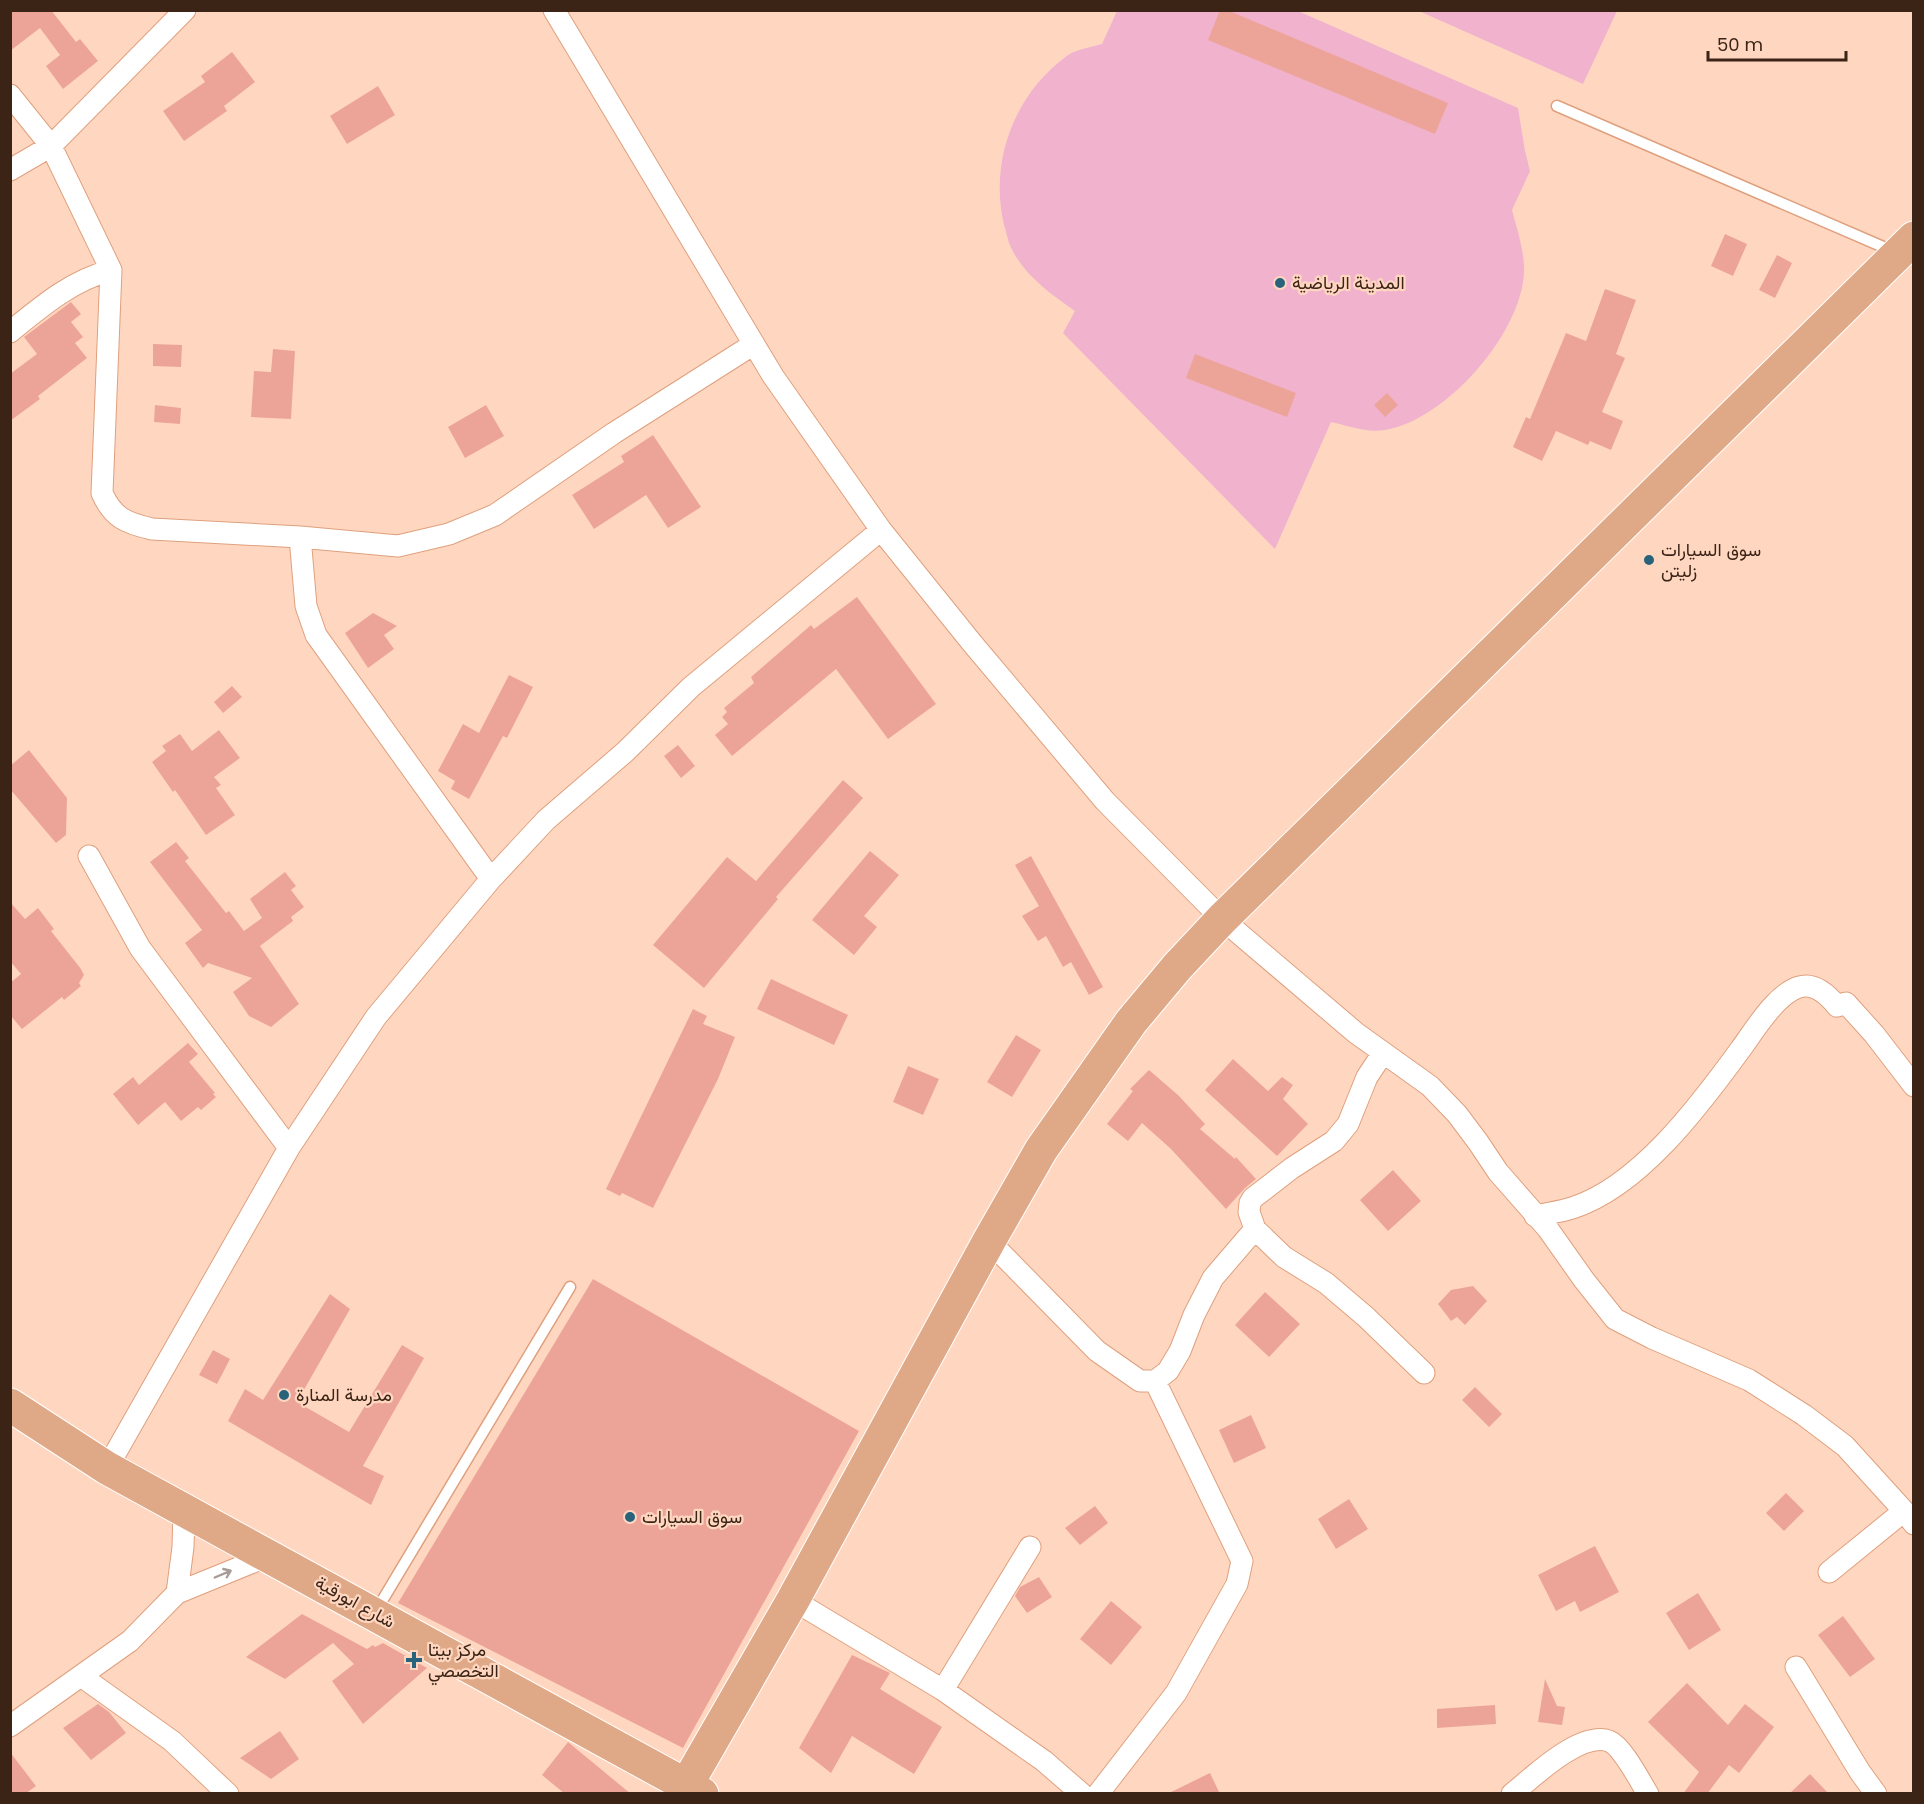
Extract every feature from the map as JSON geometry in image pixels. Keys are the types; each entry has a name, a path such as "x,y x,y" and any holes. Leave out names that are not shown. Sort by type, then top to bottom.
{"main road":[{"path":"695,1789 793,1600 989,1241 1041,1150 1131,1022 1222,920 1906,245"},
{"name":"شارع ابورقية","path":"10,1405 107,1468 695,1789"}],"street":[{"path":"10,170 51,146 185,10"},
{"path":"554,10 773,376 881,530 972,643 1105,801 1222,920 1310,995 1383,1053 1430,1086 1457,1114 1498,1172 1548,1228 1584,1280 1615,1319 1652,1338 1749,1380 1804,1415 1845,1446 1909,1517 1829,1572"},
{"path":"10,95 51,146 111,270 102,493 110,510 131,524 152,529 300,537 398,546 458,531 495,515 614,433 754,344"},
{"path":"10,332 62,292 95,275 111,270"},
{"path":"107,1468 289,1148 376,1017 491,879 546,820 625,752 691,687 881,530"},
{"path":"300,537 306,606 316,635 491,879"},
{"path":"89,856 140,948 289,1148"},
{"path":"1536,1216 1572,1208 1592,1199 1615,1186 1646,1161 1681,1125 1719,1079 1773,1006 1790,991 1801,986 1816,988 1826,993 1837,1006 1846,1003 1874,1034 1914,1086"},
{"path":"1383,1053 1367,1077 1348,1124 1334,1142 1292,1168 1254,1198 1250,1203 1250,1212 1255,1229 1284,1257 1334,1290 1366,1317 1425,1374"},
{"path":"989,1241 1097,1351 1140,1381 1155,1381 1168,1371 1180,1351 1194,1315 1213,1278 1255,1229"},
{"path":"1098,1794 1176,1693 1237,1584 1241,1570 1242,1561 1155,1381"},
{"path":"177,1593 183,1547 184,1511"},
{"path":"943,1690 1030,1547"},
{"path":"10,1726 130,1641 177,1593 270,1555"},
{"path":"793,1600 943,1690 1044,1761 1082,1794"},
{"path":"1796,1667 1860,1772 1876,1794"},
{"path":"81,1676 172,1742 228,1794"},
{"path":"1512,1794 1568,1750 1592,1740 1609,1741 1618,1748 1648,1794"}],"lane":[{"path":"1557,106 1906,245"},
{"path":"375,1613 570,1287"}],"shaded area":[{"name":"المدينة الرياضية","path":"1117,11 1298,11 1518,108 1530,171 1512,210 1522,249 1524,273 1520,297 1510,322 1495,347 1476,371 1432,410 1408,423 1378,431 1331,422 1275,549 1063,333 1075,311 1028,273 1014,254 1008,241 1000,201 1000,177 1003,153 1020,109 1049,71 1068,55 1102,44"},
{"path":"1419,11 1617,11 1583,84"}],"building":[{"path":"10,10 51,10 76,42 80,39 98,61 63,89 46,66 60,55 40,28 10,51"},
{"path":"1220,10 1227,10 1448,103 1435,134 1208,40"},
{"path":"232,52 255,82 224,106 227,111 184,141 163,111 205,82 201,76"},
{"path":"378,86 395,115 347,144 330,116"},
{"path":"1725,234 1747,244 1733,276 1711,266"},
{"path":"1777,255 1792,263 1775,298 1759,290"},
{"path":"1605,289 1636,300 1616,354 1625,358 1602,412 1623,421 1611,450 1590,441 1588,445 1556,431 1542,461 1513,447 1526,417 1530,419 1566,333 1586,341"},
{"path":"71,302 81,314 71,322 83,337 75,343 87,358 38,396 40,399 10,421 10,374 37,354 24,337"},
{"path":"153,344 182,345 181,367 153,366"},
{"path":"273,349 295,351 291,419 251,417 254,371 271,372"},
{"path":"1195,354 1296,393 1287,417 1186,378"},
{"path":"1387,393 1398,405 1385,417 1374,405"},
{"path":"155,405 181,408 180,424 154,422"},
{"path":"486,405 504,436 465,458 448,427"},
{"path":"653,435 701,507 668,528 646,495 594,529 572,495 624,462 621,456"},
{"path":"857,597 936,704 888,739 836,669 732,756 715,735 728,724 722,717 727,712 724,708 754,683 751,677 811,625 814,629"},
{"path":"373,613 397,626 384,635 394,649 368,668 345,633"},
{"path":"509,675 533,687 507,738 503,736 469,799 451,789 455,781 438,771 463,724 479,733"},
{"path":"232,686 242,697 223,713 214,702"},
{"path":"219,730 240,758 214,777 221,785 216,788 235,815 206,835 175,790 173,792 152,762 166,751 162,746 180,734 192,751"},
{"path":"678,745 695,766 681,778 664,756"},
{"path":"29,750 67,798 66,835 56,843 10,789 10,766"},
{"path":"843,780 863,798 776,897 778,899 704,988 653,945 727,857 756,881"},
{"path":"176,842 189,858 185,861 226,913 229,911 244,931 262,918 250,899 285,872 296,886 291,890 304,907 291,917 293,921 260,946 299,1004 271,1027 249,1016 233,992 252,978 208,963 203,968 185,943 202,930 150,862"},
{"path":"870,851 899,875 864,916 877,927 854,955 812,920"},
{"path":"1031,856 1103,987 1089,995 1071,962 1063,967 1046,936 1038,941 1022,916 1039,906 1015,865"},
{"path":"10,902 25,919 38,908 54,929 51,931 84,975 79,983 81,986 64,1000 62,997 22,1029 10,1015 10,983 21,974 10,961"},
{"path":"771,979 848,1015 834,1045 757,1009"},
{"path":"693,1009 707,1016 703,1024 735,1037 718,1079 653,1208 622,1193 620,1196 606,1189"},
{"path":"1016,1035 1041,1050 1012,1097 987,1082"},
{"path":"188,1043 198,1054 189,1062 216,1097 201,1110 198,1107 181,1121 165,1102 138,1125 113,1094 133,1077 139,1085"},
{"path":"1233,1059 1268,1091 1282,1077 1293,1085 1283,1099 1308,1124 1277,1156 1205,1090"},
{"path":"908,1066 939,1079 923,1115 893,1102"},
{"path":"1149,1070 1178,1095 1205,1124 1200,1129 1235,1159 1236,1157 1256,1179 1226,1209 1171,1149 1142,1123 1128,1141 1107,1124 1133,1091 1130,1089"},
{"path":"1393,1170 1421,1201 1388,1231 1360,1200"},
{"name":"سوق السيارات","path":"593,1279 859,1431 683,1748 398,1603"},
{"path":"1473,1286 1487,1301 1465,1325 1457,1317 1451,1321 1438,1304 1451,1290"},
{"path":"1265,1292 1300,1324 1269,1357 1235,1325"},
{"name":"مدرسة المنارة","path":"330,1294 350,1309 297,1402 349,1432 402,1345 424,1358 363,1466 384,1476 371,1505 228,1421 245,1389 263,1400"},
{"path":"213,1350 230,1359 217,1384 199,1375"},
{"path":"1475,1387 1502,1414 1489,1427 1462,1400"},
{"path":"1251,1415 1266,1448 1234,1463 1219,1430"},
{"path":"1786,1493 1804,1511 1784,1531 1766,1513"},
{"path":"1349,1499 1368,1529 1336,1549 1318,1519"},
{"path":"1095,1506 1108,1523 1080,1545 1065,1528"},
{"path":"1595,1546 1619,1592 1580,1612 1575,1601 1556,1611 1538,1575"},
{"path":"1039,1577 1052,1597 1027,1613 1015,1596 1020,1587"},
{"path":"1698,1593 1721,1630 1689,1650 1666,1613"},
{"path":"1111,1601 1142,1627 1111,1665 1080,1639"},
{"path":"302,1614 367,1649 383,1643 427,1668 363,1724 332,1681 354,1664 333,1643 285,1679 246,1657"},
{"path":"1843,1616 1875,1659 1850,1677 1818,1635"},
{"path":"852,1655 890,1673 880,1689 942,1727 914,1774 852,1736 831,1773 799,1748"},
{"path":"1545,1679 1557,1706 1565,1707 1562,1725 1538,1722"},
{"path":"1687,1683 1728,1725 1745,1704 1774,1727 1739,1773 1729,1765 1707,1794 1683,1794 1699,1772 1648,1722"},
{"path":"98,1704 109,1712 126,1733 91,1760 63,1728"},
{"path":"1495,1705 1496,1724 1437,1728 1437,1709"},
{"path":"280,1731 299,1759 271,1779 240,1758"},
{"path":"568,1742 631,1794 565,1794 542,1775"},
{"path":"10,1752 36,1786 25,1794 10,1794"},
{"path":"1210,1773 1220,1794 1167,1794"},
{"path":"1810,1774 1829,1794 1789,1794"}],"place":[{"name":"المدينة الرياضية","path":"1280,283"},
{"name":"سوق السيارات زليتن","path":"1649,560"},
{"name":"مدرسة المنارة","path":"284,1395"},
{"name":"سوق السيارات","path":"630,1517"},
{"name":"مركز بيتا التخصصي","path":"414,1660"}]}
